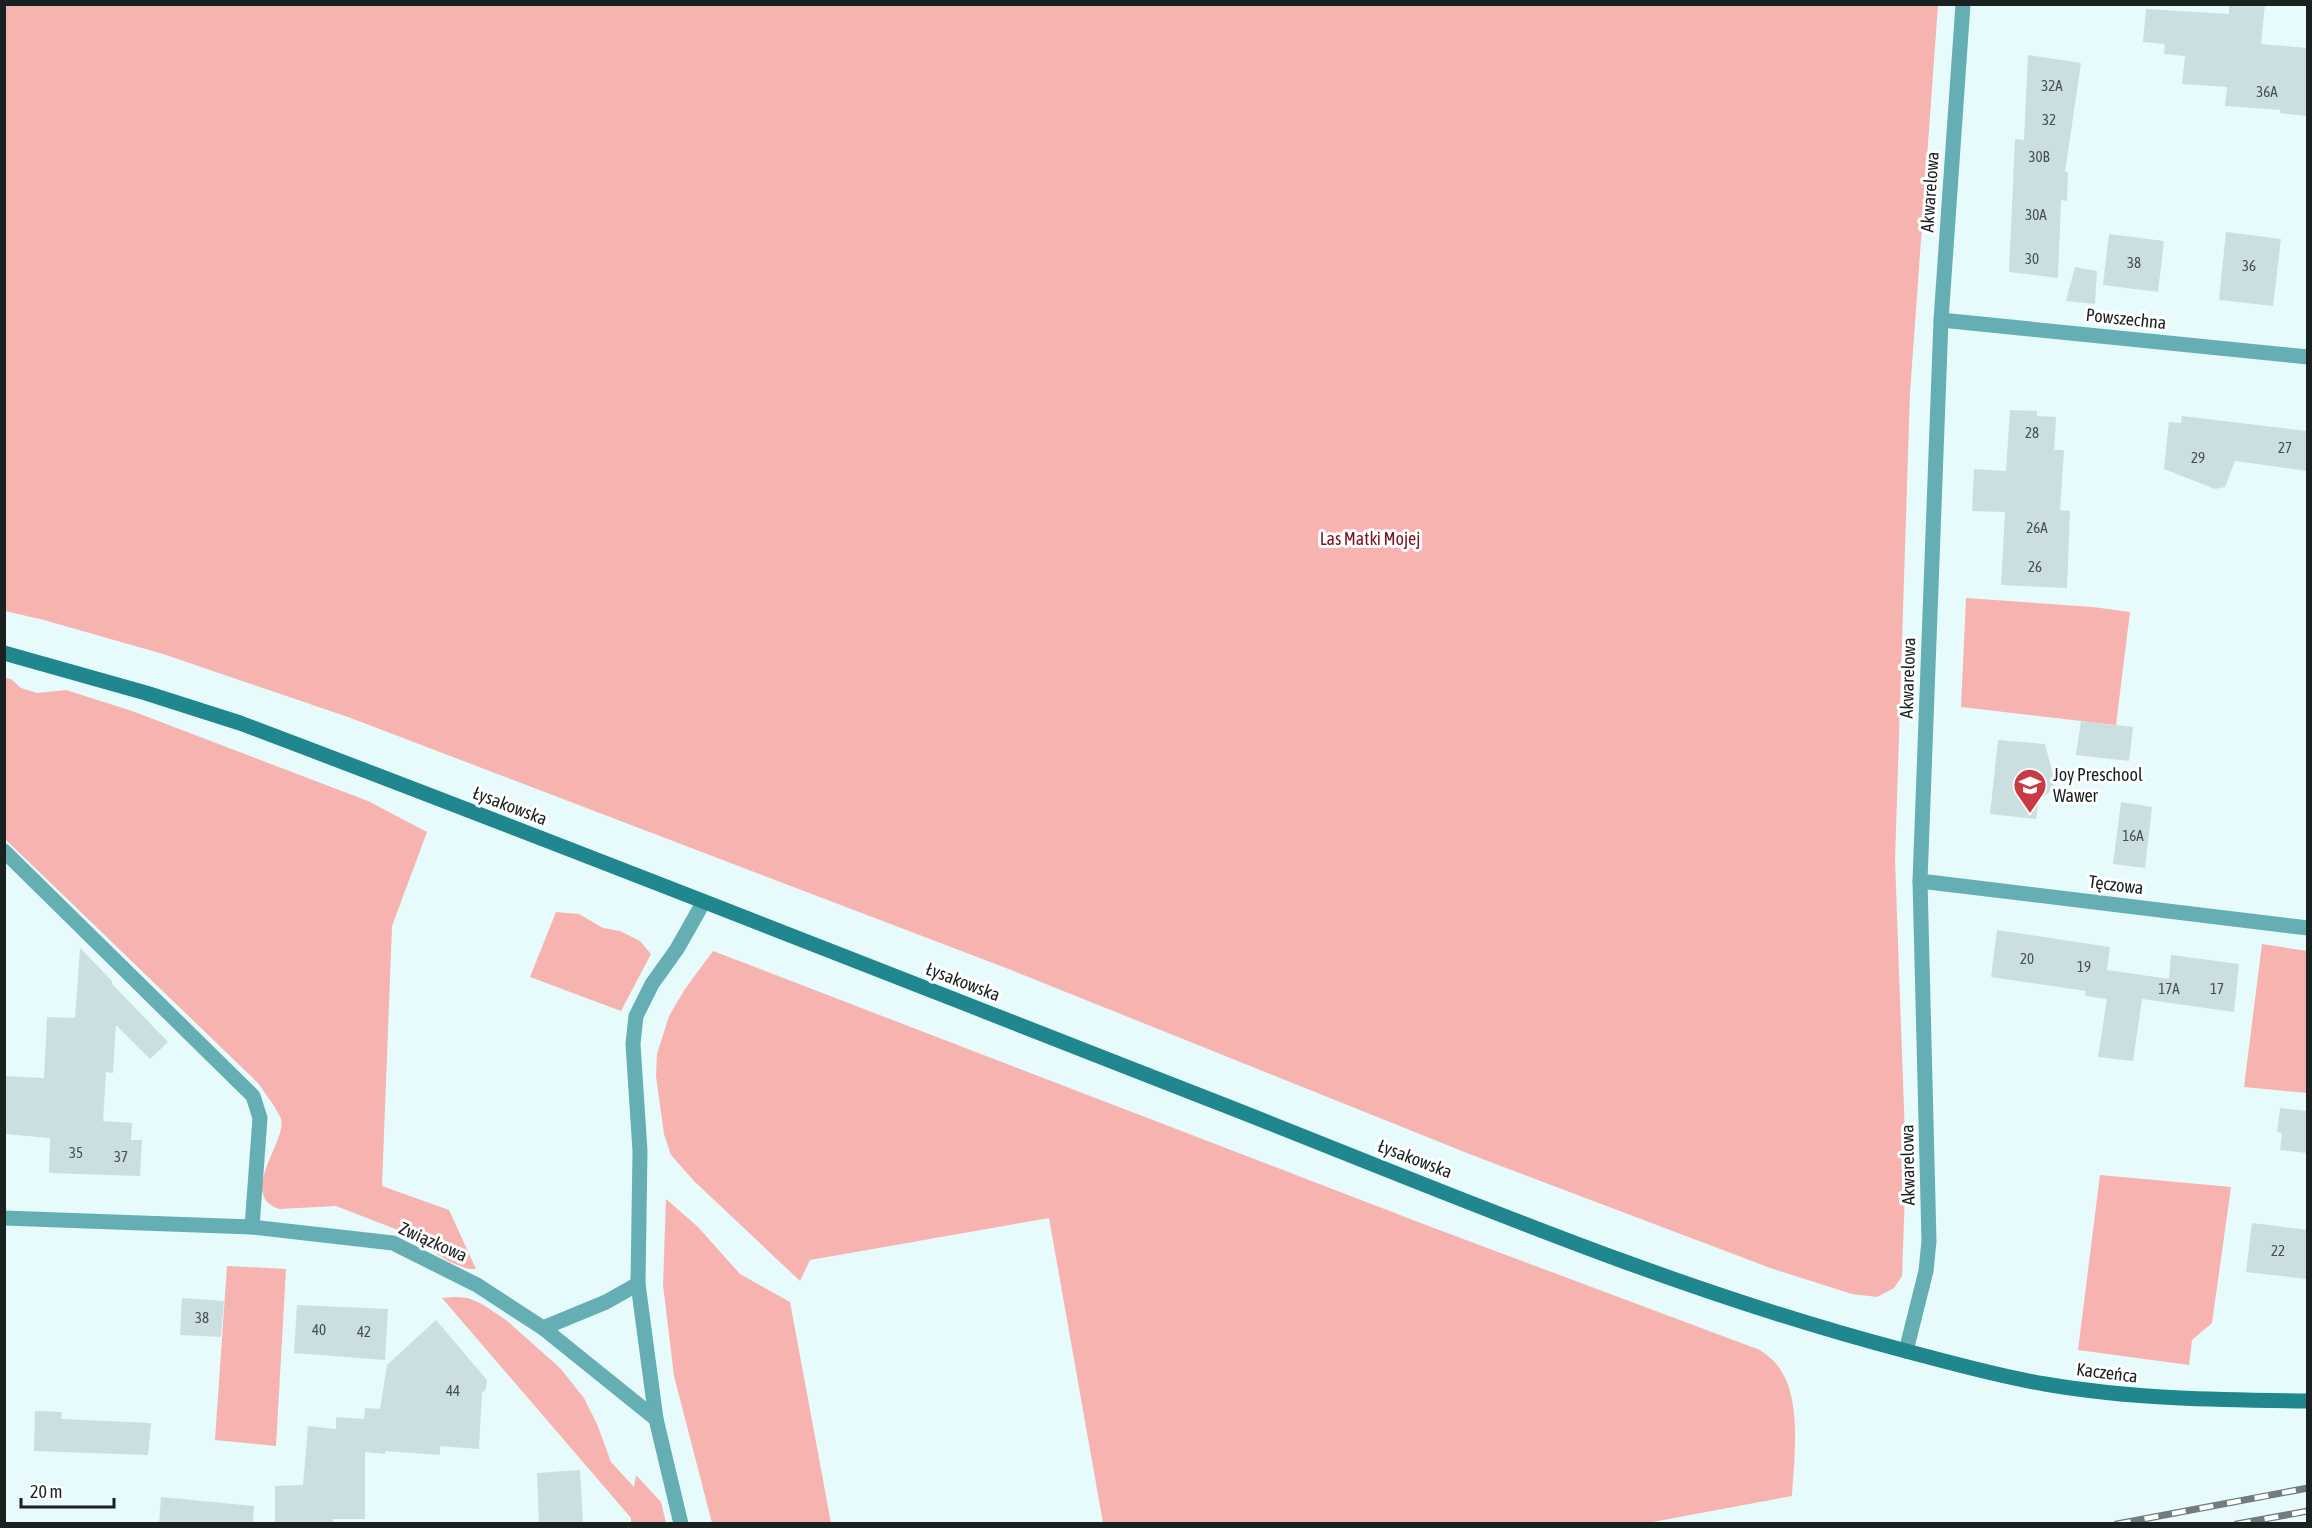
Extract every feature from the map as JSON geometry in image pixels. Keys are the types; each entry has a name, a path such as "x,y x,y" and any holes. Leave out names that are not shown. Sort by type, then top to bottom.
{"street":[{"name":"Akwarelowa","path":"1906,1350 1926,1271 1929,1241 1920,880 1941,320 1963,4"},
{"name":"Powszechna","path":"1941,320 2307,357"},
{"name":"Łysakowska","path":"4,653 146,693 240,723 1695,1288 1798,1321 1906,1350"},
{"path":"4,850 253,1095 260,1118 252,1227"},
{"name":"Tęczowa","path":"1920,880 2307,928"},
{"path":"681,1524 656,1419 638,1284 640,1151 633,1053 636,1016 652,984 677,949 703,903"},
{"name":"Związkowa","path":"4,1218 252,1227 393,1243 477,1285 543,1328 656,1419"},
{"path":"543,1328 606,1302 638,1284"},
{"name":"Kaczeńca","path":"1906,1350 1987,1373 2094,1392 2156,1398 2307,1401"}],"green space":[{"name":"Las Matki Mojej","path":"5,4 1938,5 1910,392 1895,860 1906,1164 1902,1276 1894,1288 1877,1297 1852,1294 1773,1269 1472,1155 1006,968 348,717 163,654 5,611"},
{"path":"1966,598 2093,607 2130,612 2116,725 1961,707"},
{"path":"4,678 11,679 21,688 37,693 66,690 132,711 368,801 427,832 392,926 382,1186 449,1210 476,1269 468,1269 450,1262 398,1230 336,1206 279,1209 267,1202 262,1192 263,1180 281,1129 281,1119 258,1083 5,839"},
{"path":"556,912 579,914 603,928 620,931 640,941 651,954 621,1011 530,977"},
{"path":"2262,944 2307,951 2307,1093 2244,1087"},
{"path":"713,951 1426,1225 1760,1350 1777,1365 1791,1393 1795,1428 1792,1496 1642,1524 1103,1523 1049,1218 810,1260 800,1281 694,1181 671,1155 664,1134 656,1076 657,1054 669,1016 685,989"},
{"path":"2100,1175 2231,1187 2212,1323 2192,1340 2189,1365 2078,1350"},
{"path":"666,1199 698,1227 740,1274 790,1302 831,1523 712,1523 674,1376 663,1285"},
{"path":"227,1266 286,1269 276,1446 215,1440"},
{"path":"442,1298 468,1298 482,1304 506,1320 560,1368 584,1398 597,1424 611,1462 634,1487 636,1475 661,1502 666,1523 631,1523 631,1518"}],"building":[{"path":"2229,4 2265,4 2261,44 2307,48 2307,116 2280,113 2280,110 2225,106 2227,87 2182,84 2185,56 2164,54 2165,44 2143,42 2146,9 2229,14"},
{"path":"2028,55 2081,63 2065,172 2068,172 2067,201 2061,200 2058,278 2009,272 2015,139 2024,140"},
{"path":"2226,232 2281,239 2273,306 2219,300"},
{"path":"2109,234 2164,241 2158,292 2103,285"},
{"path":"2075,267 2097,271 2095,304 2066,301"},
{"path":"2010,410 2037,411 2037,416 2056,417 2054,450 2064,450 2060,510 2070,511 2067,588 2001,585 2005,512 1972,511 1974,469 2006,471"},
{"path":"2182,416 2307,431 2307,471 2235,461 2225,487 2215,489 2164,469 2169,422 2181,423"},
{"path":"2081,721 2133,727 2129,761 2076,755"},
{"path":"1998,740 2045,744 2055,782 2051,791 2039,800 2036,819 1990,814"},
{"path":"2121,802 2152,807 2145,868 2113,864"},
{"path":"1997,930 2110,947 2107,970 2169,979 2171,955 2239,964 2234,1012 2142,999 2133,1061 2098,1057 2107,999 2085,996 2086,991 1991,977"},
{"path":"80,948 168,1042 150,1059 116,1025 113,1073 106,1072 103,1121 132,1123 131,1140 142,1140 140,1176 49,1173 50,1138 4,1134 4,1076 44,1078 47,1017 75,1018"},
{"path":"2280,1108 2307,1111 2307,1153 2280,1150 2282,1133 2277,1132"},
{"path":"2252,1223 2307,1230 2307,1279 2246,1272"},
{"path":"182,1298 224,1301 221,1337 180,1335"},
{"path":"297,1305 388,1309 385,1360 294,1353"},
{"path":"436,1320 487,1380 486,1389 482,1393 479,1449 440,1446 440,1455 365,1452 365,1519 333,1519 333,1524 275,1524 275,1486 303,1485 308,1426 336,1429 336,1417 364,1419 365,1408 380,1409 387,1365"},
{"path":"35,1411 62,1412 61,1419 151,1423 148,1455 34,1451"},
{"path":"580,1470 583,1524 539,1524 537,1473"},
{"path":"161,1497 254,1506 253,1524 159,1524"}],"railway":[{"path":"2117,1524 2308,1488"},
{"path":"2237,1524 2308,1511"}],"place":[{"name":"Joy Preschool Wawer","path":"2030,814"}]}
